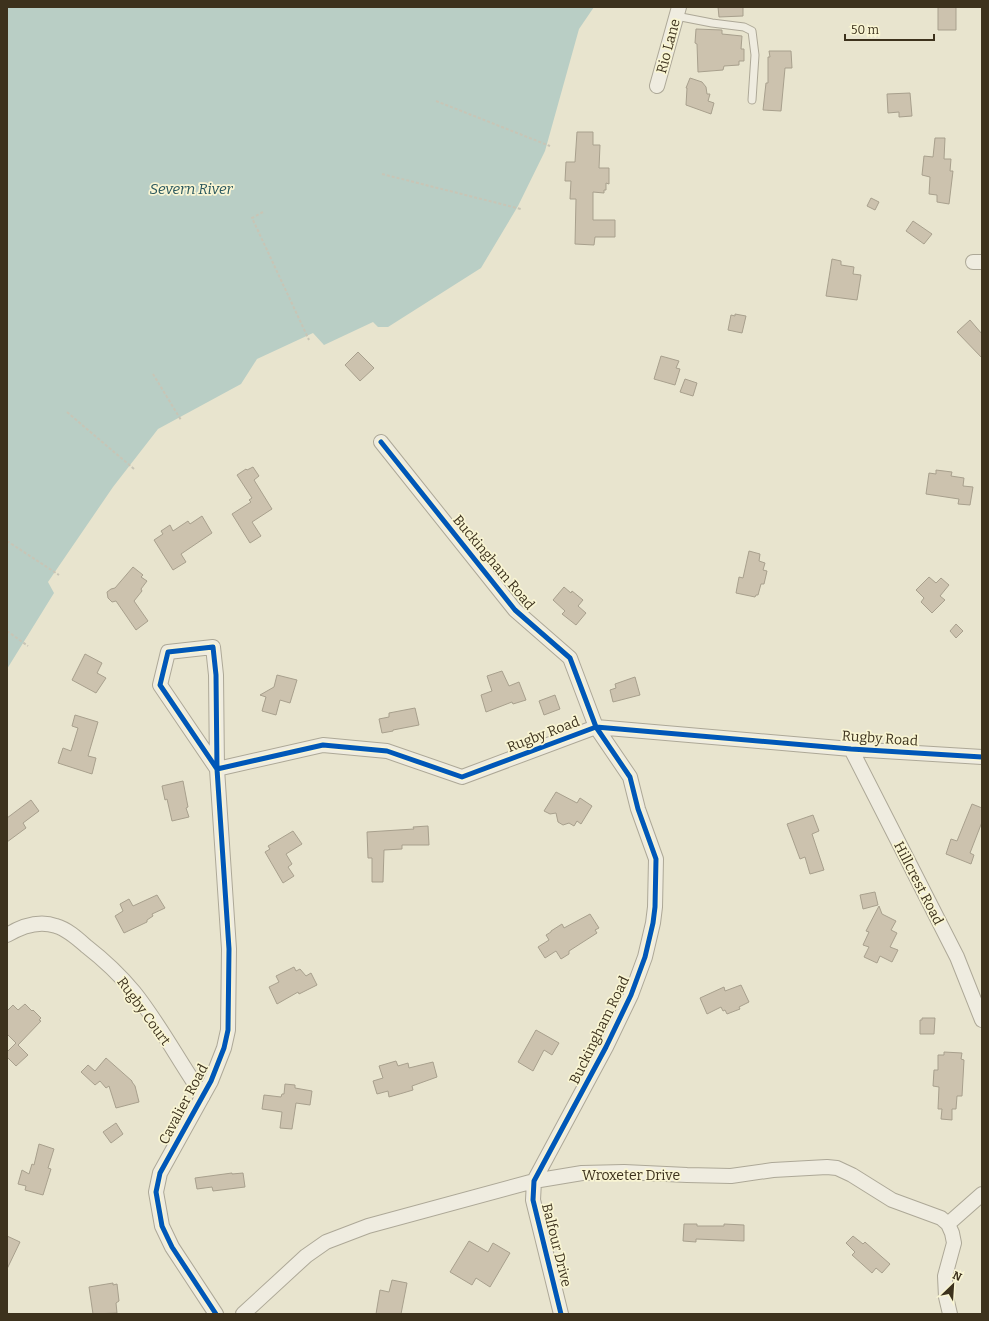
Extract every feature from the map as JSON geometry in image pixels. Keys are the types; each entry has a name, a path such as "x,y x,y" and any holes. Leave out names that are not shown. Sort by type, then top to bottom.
{"street":[{"name":"Rio Lane","path":"657,86 678,12"},
{"name":"Buckingham Road","path":"381,442 515,610 570,658 596,726 630,777 638,809 656,859 655,907 649,940 631,996 606,1047 534,1181"},
{"path":"212,754 216,675 213,647 168,652 160,686 212,754 217,769"},
{"name":"Rugby Road","path":"217,769 322,745 387,751 462,777 596,726 851,748 982,756"},
{"name":"Hillcrest Road","path":"851,748 957,957 982,1020"},
{"name":"Cavalier Road","path":"216,1314 172,1247 162,1226 156,1192 160,1174 211,1081 224,1048 228,1030 230,949 217,769"},
{"name":"Rugby Court","path":"7,934 18,928 38,923 56,926 74,935 113,968 134,993 203,1096"},
{"name":"Wroxeter Drive","path":"243,1314 306,1256 326,1242 368,1226 534,1181 582,1173 624,1172 731,1176 773,1170 826,1167 837,1168 852,1175 892,1200 941,1218 948,1224"},
{"name":"Balfour Drive","path":"534,1181 533,1200 561,1314"},
{"path":"950,1314 946,1297 945,1276 954,1243 952,1232 948,1224 982,1194"}],"lane":[{"path":"678,12 712,23 744,27 752,32 755,55 752,100"}],"path":[{"path":"436,100 550,146"},
{"path":"382,174 521,209"},
{"path":"263,212 252,218 309,340"},
{"path":"153,374 181,420"},
{"path":"67,412 134,469"},
{"path":"7,541 59,575"},
{"path":"7,631 28,646"}],"water":[{"name":"Severn River","path":"7,7 594,7 579,29 545,151 518,206 481,268 388,327 378,327 373,322 324,345 313,333 257,359 241,384 158,429 113,487 48,582 54,593 7,669"}],"building":[{"path":"718,7 743,7 743,16 719,17"},
{"path":"938,7 956,7 956,30 938,30"},
{"path":"696,29 722,30 722,34 742,36 741,49 744,49 744,61 739,61 739,65 724,66 723,70 698,72 697,44 695,43"},
{"path":"769,51 791,51 792,68 785,68 781,111 763,110 766,83 768,83"},
{"path":"690,78 702,82 706,87 707,94 710,94 708,101 714,103 711,114 686,105 686,88"},
{"path":"910,93 912,116 899,117 899,112 888,113 887,94"},
{"path":"577,132 593,132 593,145 600,145 599,168 609,168 609,184 606,183 606,190 604,190 604,193 593,192 593,220 615,220 615,237 595,237 594,245 575,244 576,199 570,199 571,181 565,181 566,162 575,162"},
{"path":"935,138 945,138 944,159 951,159 950,171 953,171 949,204 937,202 937,195 929,194 930,177 922,175 924,156 933,157"},
{"path":"871,198 879,202 875,210 867,206"},
{"path":"913,221 932,234 924,244 906,231"},
{"path":"832,259 841,261 841,265 854,267 853,274 861,275 857,300 826,296"},
{"path":"735,314 746,316 742,333 728,330 731,315 735,316"},
{"path":"970,320 982,334 982,358 957,332"},
{"path":"358,352 374,368 360,381 345,365"},
{"path":"661,356 679,361 676,368 680,369 675,385 654,379"},
{"path":"685,379 697,383 693,396 680,392"},
{"path":"253,467 259,476 254,480 272,509 252,522 261,536 250,543 232,514 251,502 249,500 252,498 237,475 246,469 247,470"},
{"path":"936,470 952,472 951,476 964,478 963,486 973,487 970,505 958,504 959,499 926,494 929,473 936,474"},
{"path":"202,516 212,533 181,554 186,562 173,570 154,540 163,534 161,531 170,525 173,531 188,521 190,524"},
{"path":"749,551 760,554 759,561 765,563 763,570 767,571 764,584 761,584 758,595 755,597 736,593 739,577 743,578"},
{"path":"133,567 143,575 141,577 147,581 141,589 142,591 134,601 148,621 136,630 116,601 112,602 108,598 107,592 115,588"},
{"path":"929,577 936,583 941,578 949,585 940,596 945,600 932,613 921,602 924,598 916,590"},
{"path":"564,587 571,593 572,591 583,600 578,606 586,613 576,625 562,614 565,611 553,600"},
{"path":"956,624 963,631 956,638 950,631"},
{"path":"85,654 102,663 97,673 106,678 96,693 72,680"},
{"path":"502,671 509,686 519,682 526,700 513,704 512,702 486,712 481,695 492,691 487,676"},
{"path":"277,675 297,680 290,703 280,700 276,715 262,711 266,697 260,695 274,687"},
{"path":"635,677 640,695 613,702 610,690 616,688 615,684"},
{"path":"555,695 560,709 544,715 539,701"},
{"path":"415,708 419,725 382,733 379,719 389,717 389,713"},
{"path":"75,715 98,722 88,756 96,758 92,774 58,763 63,748 71,751 78,728 72,726"},
{"path":"183,781 188,807 186,808 189,817 172,821 167,799 165,800 162,786"},
{"path":"556,792 577,803 580,798 592,806 581,824 577,821 574,826 569,823 563,825 558,822 556,813 550,814 544,811"},
{"path":"31,800 39,811 23,823 26,828 7,842 7,818"},
{"path":"972,804 982,808 982,822 970,853 974,855 971,864 946,854 951,839 957,841"},
{"path":"813,815 819,831 812,834 824,870 810,874 805,857 800,859 787,824"},
{"path":"428,826 429,845 402,845 402,849 384,850 383,882 372,882 372,858 368,858 367,832 414,829 413,827"},
{"path":"293,831 302,844 286,854 292,864 288,867 294,876 283,883 265,852 270,849 268,846"},
{"path":"875,892 878,905 863,909 860,895"},
{"path":"157,895 165,908 152,914 153,916 147,920 147,922 124,933 115,916 123,911 120,904 129,899 133,906"},
{"path":"879,906 882,914 896,921 891,930 897,933 890,947 898,950 892,962 880,956 877,963 864,957 869,947 863,945 869,932 866,931"},
{"path":"590,914 599,928 595,930 597,933 569,951 569,954 561,959 556,951 545,958 538,947 549,940 546,935 562,924 564,928"},
{"path":"294,967 296,971 300,969 306,976 311,973 317,985 299,994 298,992 277,1004 269,987 279,982 276,976"},
{"path":"741,985 749,1002 739,1007 740,1009 727,1014 721,1007 707,1014 700,998 724,987 725,991"},
{"path":"25,1004 41,1018 39,1020 41,1021 18,1045 28,1055 16,1066 7,1057 7,1052 16,1043 7,1034 7,1011 13,1005 18,1010"},
{"path":"922,1018 935,1018 934,1034 920,1034 920,1020 922,1020"},
{"path":"536,1030 559,1043 552,1055 544,1050 533,1071 518,1062"},
{"path":"944,1052 962,1053 961,1059 964,1060 962,1096 957,1096 956,1109 952,1109 952,1120 941,1119 942,1109 938,1109 939,1087 933,1086 934,1070 938,1070 938,1055 944,1055"},
{"path":"106,1058 132,1081 135,1086 139,1102 116,1108 109,1086 106,1088 100,1081 95,1085 81,1072 88,1065 95,1071"},
{"path":"396,1061 398,1066 408,1063 409,1068 433,1062 437,1077 412,1086 413,1090 389,1097 388,1091 377,1094 373,1081 383,1078 379,1066"},
{"path":"285,1084 295,1085 295,1088 312,1091 310,1105 296,1103 292,1129 280,1128 282,1112 262,1109 264,1095 281,1097 282,1094 284,1094"},
{"path":"116,1123 123,1134 111,1143 103,1132"},
{"path":"39,1144 54,1149 48,1168 51,1169 43,1195 25,1190 26,1186 18,1184 22,1170 29,1174 32,1164 34,1165"},
{"path":"243,1173 245,1187 213,1191 212,1187 197,1189 195,1178"},
{"path":"684,1224 697,1224 697,1226 724,1226 724,1224 744,1225 744,1241 696,1239 696,1242 683,1241"},
{"path":"7,1236 20,1242 7,1269"},
{"path":"853,1236 863,1244 865,1242 890,1264 882,1273 876,1268 872,1273 852,1255 855,1252 846,1243"},
{"path":"469,1241 488,1252 493,1243 510,1253 490,1287 476,1278 472,1285 450,1272"},
{"path":"392,1280 407,1283 401,1314 376,1314 380,1290 389,1292"},
{"path":"113,1283 113,1285 117,1284 119,1301 116,1303 117,1313 93,1314 89,1287"}],"cycle path":[{"path":"381,442 515,610 570,658 596,727 630,777 638,809 656,859 655,907 653,923 645,957 631,995 606,1047 534,1181 533,1200 561,1314"},
{"path":"216,1314 172,1247 162,1226 156,1192 160,1173 211,1081 224,1048 228,1030 229,949 217,769 216,675 213,647 168,652 160,685 217,769 323,745 387,751 462,777 596,727 851,749 982,757"}]}
